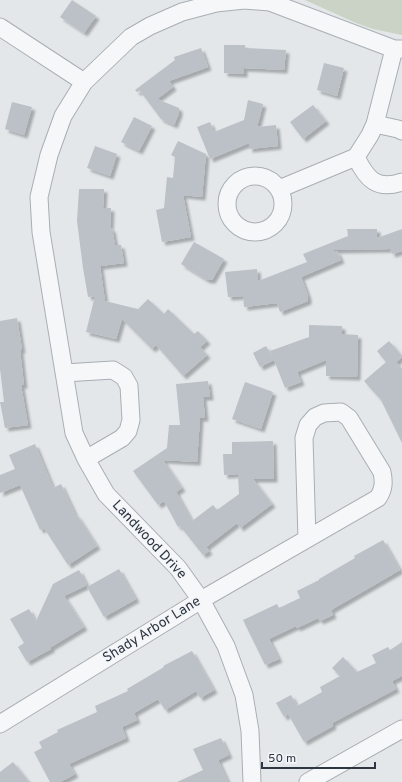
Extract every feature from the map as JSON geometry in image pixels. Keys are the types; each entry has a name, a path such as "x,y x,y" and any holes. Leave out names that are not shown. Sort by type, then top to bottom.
{"street":[{"name":"Landwood Drive","path":"252,782 250,731 244,695 226,646 201,600 178,568 106,494 86,459 74,433 41,232 39,197 49,155 63,116 84,82 132,37 150,26 182,12 216,3 244,0 270,2 398,49"},
{"path":"0,27 84,82"},
{"path":"279,190 356,157 375,124 398,49"},
{"path":"375,124 402,131"},
{"path":"356,157 366,176 374,182 383,185 393,185 402,182"},
{"path":"64,372 113,370 124,378 129,386 131,420 128,430 122,438 86,459"},
{"name":"Shady Arbor Lane","path":"0,724 201,600 307,539 378,498 382,491 382,472 349,418 340,412 324,413 315,417 308,425 304,438 307,539"},
{"path":"308,782 402,729"}],"green space":[{"path":"305,0 402,0 402,35 373,29 356,23"}],"building":[{"path":"72,0 96,16 84,33 60,17"},
{"path":"224,45 245,45 245,48 286,50 284,70 244,68 244,74 224,73"},
{"path":"201,48 208,67 169,81 173,87 157,99 179,108 179,113 174,125 161,119 140,91 137,92 135,90 175,60 174,57"},
{"path":"324,63 344,68 337,96 317,90"},
{"path":"248,100 263,104 257,127 276,125 278,146 249,149 249,143 210,159 197,127 210,122 214,132 244,120"},
{"path":"12,102 32,107 24,135 5,129"},
{"path":"313,105 326,121 303,139 290,122"},
{"path":"134,117 152,126 139,151 121,142"},
{"path":"178,141 206,154 202,197 183,195 191,237 162,242 156,210 164,208 167,177 173,178 175,157 171,155"},
{"path":"95,146 117,154 110,176 87,168"},
{"path":"79,189 104,189 103,208 111,208 110,229 112,228 115,245 121,245 124,263 100,266 105,301 138,309 148,299 164,314 168,309 194,334 198,331 207,341 200,347 207,355 183,376 156,345 152,349 122,319 116,339 86,332 95,296 88,297 83,268 77,221"},
{"path":"347,229 377,229 377,238 402,229 402,251 392,254 390,249 333,250 334,252 337,251 341,260 301,277 308,296 308,301 280,312 277,303 244,307 243,296 228,297 225,272 257,269 258,281 307,262 303,254 348,236"},
{"path":"194,242 224,259 212,280 207,280 181,264"},
{"path":"17,318 22,350 20,350 24,385 21,385 28,425 5,428 0,402 4,402 0,369 0,321"},
{"path":"309,325 342,326 342,334 358,335 357,377 326,376 326,360 297,372 301,382 285,388 274,360 260,367 253,353 266,346 272,356 270,351 309,337"},
{"path":"389,341 402,356 396,362 402,369 402,443 381,400 364,381 386,362 377,351"},
{"path":"208,381 210,397 203,397 205,418 200,418 197,462 163,460 182,488 176,492 192,521 213,505 217,510 239,494 238,474 224,475 223,454 232,454 232,442 273,441 274,479 253,479 272,504 240,528 237,523 206,547 209,551 203,555 180,526 178,527 164,501 158,505 133,471 167,448 169,425 180,425 176,384"},
{"path":"245,382 273,392 261,429 232,419"},
{"path":"35,444 53,488 61,484 76,516 77,515 97,546 68,565 44,528 40,530 20,485 0,493 0,475 15,469 9,455"},
{"path":"383,540 400,570 331,610 333,615 320,621 318,618 297,628 296,626 269,639 279,659 265,665 243,620 277,604 279,608 300,598 297,591 319,580 355,558 354,556"},
{"path":"119,569 136,599 104,617 87,587"},
{"path":"79,570 87,585 64,596 84,627 51,647 51,649 27,662 18,647 24,643 10,619 29,609 36,621 53,584"},
{"path":"402,642 402,676 392,681 396,689 332,723 333,726 304,742 288,714 284,717 276,703 291,695 297,706 322,692 320,687 340,676 332,668 343,657 357,672 376,663 372,655 388,647 390,650"},
{"path":"192,651 214,690 200,698 196,691 165,710 158,699 134,713 137,720 122,727 126,738 69,764 75,774 60,782 50,782 34,752 42,748 39,742 58,732 57,730 97,712 95,706 128,691 127,689 164,667 163,666"},
{"path":"221,738 229,755 218,760 228,782 177,782 203,770 193,749"},
{"path":"13,762 29,782 0,782 0,772"}]}
